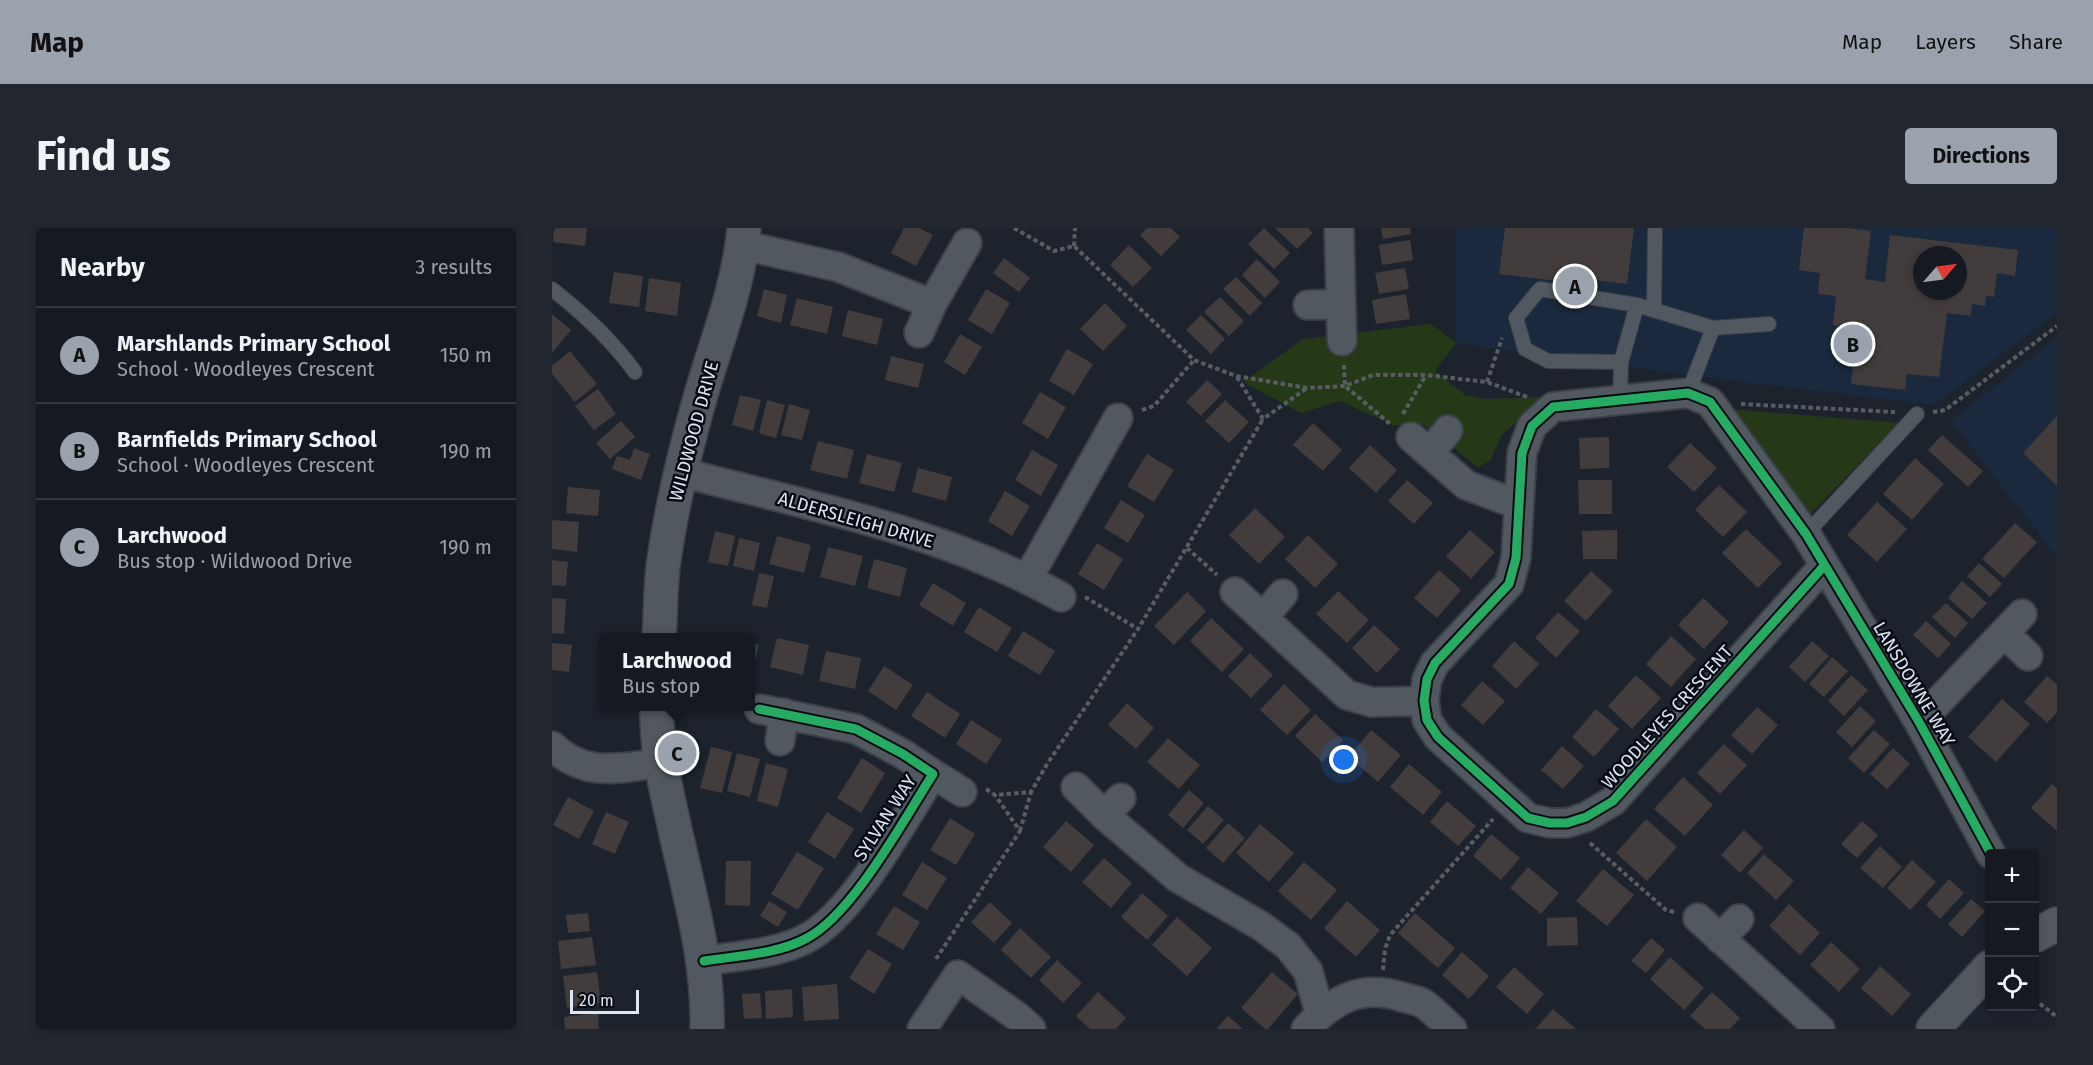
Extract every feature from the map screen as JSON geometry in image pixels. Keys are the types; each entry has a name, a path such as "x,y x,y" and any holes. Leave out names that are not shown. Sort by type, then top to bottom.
{"street":[{"path":"1340,228 1342,341"},
{"path":"743,236 838,267 932,304"},
{"name":"WILDWOOD DRIVE","path":"659,633 664,562 680,472 703,390 729,311 743,236"},
{"path":"919,333 932,304 967,243"},
{"path":"1308,305 1341,304"},
{"path":"1234,592 1347,695 1372,702 1424,701 1427,679 1436,663 1509,584 1516,558 1522,453 1532,426 1553,407 1620,400 1699,398 1806,534"},
{"path":"1028,578 1118,418"},
{"path":"1448,430 1420,445 1466,484 1519,505"},
{"name":"ALDERSLEIGH DRIVE","path":"680,472 915,534 1028,578 1060,597"},
{"name":"LANSDOWNE WAY","path":"1806,534 1919,722 1988,849"},
{"name":"WOODLEYES CRESCENT","path":"1424,701 1427,720 1438,737 1528,818 1550,823 1567,823 1586,817 1613,801 1824,566"},
{"path":"1263,617 1283,594"},
{"path":"1919,722 2013,623 2028,656"},
{"path":"657,711 660,763 704,961 708,1004 707,1029"},
{"name":"SYLVAN WAY","path":"774,721 856,729 903,754 962,792"},
{"path":"552,746 560,754 582,766 605,770 660,763"},
{"name":"SYLVAN WAY","path":"704,961 780,948 807,939 826,925 847,903 869,873 933,774"},
{"path":"1076,787 1112,807 1178,878 1261,926 1288,946 1308,971 1313,1022"},
{"path":"1698,918 1730,929 1820,1029"},
{"path":"1933,1029 1985,972"},
{"path":"922,1029 958,975 1018,1017 1031,1029"},
{"path":"1313,1022 1346,997 1372,992 1388,992 1423,1003 1452,1029"}],"lane":[{"path":"1654,309 1655,231"},
{"path":"552,289 600,329 635,372"},
{"path":"1621,362 1548,361 1525,349 1516,318 1540,289 1637,305 1713,328 1769,324"},
{"path":"1620,400 1621,362 1637,305"},
{"path":"1699,398 1713,328"},
{"path":"1806,534 1917,414"}],"path":[{"path":"1014,228 1054,251 1074,246"},
{"path":"1075,228 1074,246 1194,360 1236,376 1307,388 1345,386 1373,375 1426,375 1487,382 1553,407"},
{"path":"1699,398 1917,414 1945,410 2057,326"},
{"path":"1342,341 1345,386 1392,425 1404,413 1426,375"},
{"path":"1118,418 1154,406 1194,360"},
{"path":"1236,376 1263,419"},
{"path":"958,975 935,961 1020,831 1031,792 1047,764 1138,629 1263,419 1307,388"},
{"path":"1186,548 1234,592"},
{"path":"1060,597 1067,586 1138,629"},
{"path":"962,792 971,796 980,785 995,795 1020,831"},
{"path":"995,795 1031,792"},
{"path":"1388,992 1383,970 1385,949 1390,935 1510,801"},
{"path":"1567,823 1666,910 1698,918"},
{"path":"2039,1003 2057,1017"}],"shaded area":[{"path":"1455,228 2057,228 2057,312 1934,405 1687,375 1456,343"},
{"path":"2057,337 2057,557 1951,421"}],"green space":[{"path":"1431,324 1456,343 1435,371 1465,395 1487,399 1543,397 1501,436 1490,461 1478,467 1424,425 1392,425 1340,401 1301,413 1243,382 1303,339"},
{"path":"1729,409 1899,423 1808,516"}],"building":[{"path":"554,228 587,228 585,246 553,242"},
{"path":"904,228 919,228 933,235 916,266 891,253"},
{"path":"1147,228 1171,228 1180,237 1161,256 1140,235"},
{"path":"1264,228 1290,253 1274,269 1248,244"},
{"path":"1275,228 1308,228 1313,233 1297,249"},
{"path":"1381,228 1410,228 1411,234 1383,239"},
{"path":"1505,228 1634,228 1627,284 1592,280 1591,289 1571,286 1572,277 1557,275 1557,281 1499,274"},
{"path":"1804,228 1848,228 1871,231 1865,279 1885,282 1890,235 2018,250 2015,276 1997,273 1994,297 1986,296 1985,306 1972,304 1971,316 1947,313 1939,377 1907,374 1905,390 1851,384 1857,328 1833,325 1836,296 1818,294 1820,273 1799,270"},
{"path":"1410,240 1413,260 1382,265 1379,245"},
{"path":"1129,245 1152,268 1133,287 1110,265"},
{"path":"1004,258 1030,278 1019,292 993,273"},
{"path":"1257,259 1280,282 1265,298 1242,275"},
{"path":"1405,268 1409,289 1379,294 1375,273"},
{"path":"614,272 643,276 639,307 609,303"},
{"path":"1236,277 1262,303 1250,316 1223,289"},
{"path":"649,278 681,283 677,316 645,311"},
{"path":"764,289 787,295 781,323 757,316"},
{"path":"986,289 1010,303 992,334 968,320"},
{"path":"1406,294 1410,319 1376,324 1372,300"},
{"path":"1220,297 1244,321 1229,336 1204,312"},
{"path":"797,298 833,307 827,334 790,325"},
{"path":"1105,303 1127,326 1103,351 1080,329"},
{"path":"848,310 883,319 877,345 842,336"},
{"path":"552,314 571,330 552,353"},
{"path":"1201,315 1225,339 1211,354 1186,330"},
{"path":"960,334 982,347 965,375 944,362"},
{"path":"1067,349 1093,364 1074,395 1049,381"},
{"path":"570,351 597,384 575,402 552,374 552,366"},
{"path":"891,356 924,364 918,388 885,380"},
{"path":"1207,380 1222,394 1201,416 1186,402"},
{"path":"598,389 616,414 594,430 575,406"},
{"path":"1040,392 1066,407 1048,439 1022,423"},
{"path":"740,395 761,400 753,431 732,425"},
{"path":"767,400 785,405 776,438 759,433"},
{"path":"1225,400 1249,422 1229,443 1205,421"},
{"path":"789,404 810,410 802,440 781,435"},
{"path":"2057,416 2057,486 2023,453"},
{"path":"621,421 635,437 610,459 596,443"},
{"path":"1313,423 1342,450 1323,471 1293,445"},
{"path":"1942,435 1983,471 1968,487 1928,450"},
{"path":"1609,437 1609,468 1580,469 1579,438"},
{"path":"818,441 854,450 847,479 810,470"},
{"path":"1690,443 1717,468 1694,492 1667,467"},
{"path":"1370,445 1397,470 1376,493 1349,468"},
{"path":"634,448 650,454 641,480 612,469 617,456 630,460"},
{"path":"1032,450 1058,465 1041,496 1015,480"},
{"path":"867,454 902,463 894,492 859,483"},
{"path":"1147,454 1174,470 1154,502 1127,486"},
{"path":"1915,458 1944,484 1912,520 1883,494"},
{"path":"918,468 952,477 946,501 912,492"},
{"path":"1407,480 1433,503 1414,524 1388,501"},
{"path":"1578,480 1612,480 1612,514 1579,514"},
{"path":"1719,485 1747,512 1723,537 1695,510"},
{"path":"568,487 600,490 598,516 566,513"},
{"path":"1005,491 1030,506 1012,536 988,521"},
{"path":"1121,500 1145,515 1128,543 1104,528"},
{"path":"1877,502 1907,529 1877,562 1847,535"},
{"path":"1255,508 1285,537 1259,564 1229,535"},
{"path":"552,520 579,522 577,552 552,549"},
{"path":"2015,523 2037,542 2004,578 1982,559"},
{"path":"1746,529 1782,563 1758,588 1722,553"},
{"path":"1470,530 1495,552 1471,579 1446,556"},
{"path":"1617,530 1617,559 1583,559 1582,531"},
{"path":"715,531 735,536 728,566 708,562"},
{"path":"1308,535 1338,564 1315,588 1285,559"},
{"path":"777,536 811,545 804,573 769,564"},
{"path":"739,538 760,543 754,571 733,566"},
{"path":"1097,543 1123,559 1104,590 1078,574"},
{"path":"828,547 863,556 855,586 820,577"},
{"path":"874,559 907,568 900,597 867,588"},
{"path":"552,560 568,562 566,586 552,585"},
{"path":"1979,563 2002,584 1990,597 1967,576"},
{"path":"1439,570 1461,590 1437,618 1414,598"},
{"path":"1591,571 1613,591 1586,621 1564,601"},
{"path":"759,573 774,576 767,608 752,605"},
{"path":"1962,581 1987,603 1972,619 1948,598"},
{"path":"933,583 966,603 953,626 919,605"},
{"path":"1338,591 1369,620 1347,643 1316,614"},
{"path":"1187,592 1206,611 1174,645 1154,626"},
{"path":"552,598 566,599 564,634 552,633"},
{"path":"1703,598 1729,622 1704,649 1678,625"},
{"path":"1946,603 1968,623 1955,638 1932,617"},
{"path":"979,607 1012,628 997,652 964,632"},
{"path":"1558,612 1580,631 1556,658 1535,638"},
{"path":"1211,618 1244,649 1222,672 1190,641"},
{"path":"1926,621 1951,644 1938,658 1913,635"},
{"path":"1374,625 1400,649 1377,673 1352,648"},
{"path":"1023,631 1055,651 1040,675 1008,656"},
{"path":"1671,636 1696,659 1671,687 1646,664"},
{"path":"777,638 809,645 803,675 770,667"},
{"path":"1514,641 1539,664 1516,689 1492,666"},
{"path":"1812,641 1829,656 1805,682 1789,667"},
{"path":"552,643 572,645 569,672 552,670"},
{"path":"755,644 759,645 755,662"},
{"path":"826,651 861,658 855,689 819,681"},
{"path":"1250,653 1273,675 1251,698 1228,676"},
{"path":"1832,657 1848,671 1824,697 1809,684"},
{"path":"884,666 913,685 896,710 868,691"},
{"path":"1636,675 1661,698 1632,729 1608,706"},
{"path":"1851,675 1868,690 1844,716 1828,701"},
{"path":"2047,676 2057,684 2057,712 2047,723 2024,702"},
{"path":"1482,681 1505,701 1483,725 1461,705"},
{"path":"1284,684 1311,710 1287,735 1260,710"},
{"path":"927,692 960,714 945,738 911,716"},
{"path":"2002,699 2030,724 1996,762 1968,737"},
{"path":"1127,703 1154,728 1136,749 1108,725"},
{"path":"1860,706 1876,721 1852,747 1836,732"},
{"path":"1757,707 1778,725 1752,754 1731,735"},
{"path":"1596,709 1619,729 1594,757 1572,737"},
{"path":"1315,714 1343,740 1322,762 1295,736"},
{"path":"971,720 1002,740 986,764 956,744"},
{"path":"1371,730 1401,755 1378,782 1349,757"},
{"path":"1874,730 1890,744 1864,773 1848,758"},
{"path":"1168,738 1200,765 1179,789 1147,762"},
{"path":"1724,744 1747,765 1720,794 1697,773"},
{"path":"1562,746 1584,766 1563,789 1541,770"},
{"path":"711,747 732,752 722,793 700,788"},
{"path":"1893,748 1910,764 1887,789 1870,774"},
{"path":"737,753 760,759 750,797 727,791"},
{"path":"862,758 885,773 861,813 837,798"},
{"path":"766,763 788,769 778,807 757,801"},
{"path":"1409,764 1442,792 1423,815 1390,787"},
{"path":"1683,777 1713,805 1685,836 1654,809"},
{"path":"2052,784 2057,788 2057,831 2031,808"},
{"path":"1189,790 1204,803 1183,828 1168,815"},
{"path":"568,797 594,811 579,839 553,825"},
{"path":"1447,801 1476,826 1458,846 1430,822"},
{"path":"1208,806 1224,820 1203,844 1187,830"},
{"path":"606,812 629,822 615,854 592,844"},
{"path":"827,812 854,829 835,859 808,842"},
{"path":"950,818 975,834 956,865 930,850"},
{"path":"1646,819 1677,847 1647,881 1616,853"},
{"path":"1066,821 1094,845 1071,872 1043,847"},
{"path":"1862,821 1878,835 1857,858 1841,844"},
{"path":"1228,823 1245,838 1223,863 1206,848"},
{"path":"1260,824 1294,853 1269,882 1236,853"},
{"path":"1744,830 1763,848 1740,873 1721,855"},
{"path":"1491,834 1520,858 1501,880 1473,856"},
{"path":"1880,846 1902,867 1883,888 1860,868"},
{"path":"797,852 824,868 798,910 771,894"},
{"path":"1764,854 1794,881 1776,900 1747,873"},
{"path":"1104,858 1132,883 1111,908 1082,882"},
{"path":"1912,860 1936,882 1910,910 1887,888"},
{"path":"726,861 751,861 750,906 725,905"},
{"path":"922,862 947,878 927,910 902,895"},
{"path":"1304,862 1337,890 1311,920 1278,891"},
{"path":"1528,867 1559,893 1541,914 1510,888"},
{"path":"1603,869 1634,895 1607,926 1576,901"},
{"path":"1949,879 1964,893 1940,919 1926,905"},
{"path":"1142,893 1168,916 1147,940 1121,917"},
{"path":"1971,899 1985,911 1962,937 1948,924"},
{"path":"769,901 787,912 778,927 760,916"},
{"path":"1347,901 1380,930 1356,957 1324,928"},
{"path":"990,902 1012,923 994,943 971,922"},
{"path":"1789,904 1820,933 1800,955 1769,926"},
{"path":"894,906 920,922 903,950 876,934"},
{"path":"588,913 590,931 568,933 566,915"},
{"path":"1415,913 1455,948 1438,968 1398,933"},
{"path":"1177,917 1212,948 1187,976 1152,945"},
{"path":"1577,917 1578,945 1547,946 1547,918"},
{"path":"1020,928 1051,957 1031,978 1001,950"},
{"path":"592,937 596,965 561,969 558,941"},
{"path":"1651,938 1665,950 1646,973 1631,961"},
{"path":"1831,942 1860,969 1839,992 1810,965"},
{"path":"868,949 892,964 874,994 849,978"},
{"path":"1462,952 1489,976 1469,999 1442,975"},
{"path":"1670,957 1704,988 1684,1010 1650,979"},
{"path":"1057,960 1082,983 1063,1003 1039,980"},
{"path":"1880,966 1911,994 1892,1016 1861,988"},
{"path":"1514,967 1544,994 1527,1014 1496,987"},
{"path":"597,972 601,1003 567,1008 563,976"},
{"path":"1272,972 1298,994 1268,1029 1265,1029 1241,1008"},
{"path":"837,984 839,1019 804,1021 802,987"},
{"path":"792,989 793,1017 766,1019 765,991"},
{"path":"1098,992 1126,1018 1116,1029 1090,1029 1076,1016"},
{"path":"1712,992 1740,1018 1730,1029 1705,1029 1690,1016"},
{"path":"760,993 762,1018 744,1019 742,994"},
{"path":"1553,1009 1576,1029 1535,1029"},
{"path":"598,1013 599,1029 565,1029 564,1017"},
{"path":"1228,1016 1243,1029 1216,1029"}],"cycle path":[{"path":"1824,566 1613,801 1586,817 1567,823 1550,823 1528,818 1438,737 1427,720 1424,701 1427,679 1435,663 1509,584 1516,558 1522,453 1532,426 1553,407 1688,393 1710,402 1806,534 1919,722 1988,849"},
{"path":"704,961 783,948 807,938 824,926 842,909 876,864 933,774 903,754 856,729 759,709"}],"place":[{"name":"Marshlands Primary School","path":"1575,286"},
{"name":"Barnfields Primary School","path":"1853,344"},
{"name":"Larchwood","path":"677,753"}]}
